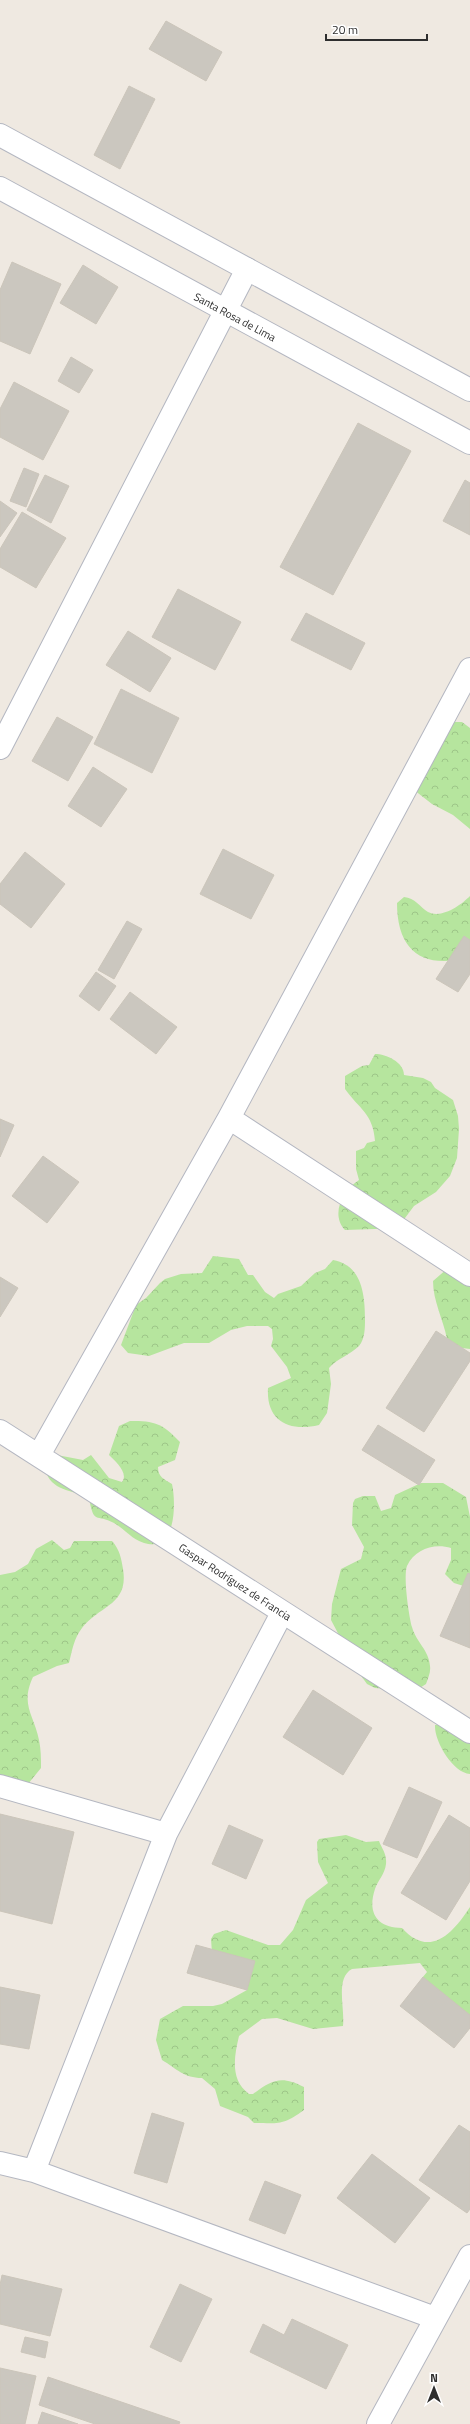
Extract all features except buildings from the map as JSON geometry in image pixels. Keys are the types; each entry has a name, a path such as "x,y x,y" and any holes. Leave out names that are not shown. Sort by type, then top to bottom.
{"street":[{"path":"0,135 470,390"},
{"name":"Santa Rosa de Lima","path":"0,188 226,312 470,443"},
{"path":"0,748 226,312 247,268"},
{"path":"39,1455 230,1118 470,669"},
{"path":"230,1118 470,1275"},
{"name":"Gaspar Rodríguez de Francia","path":"0,1430 282,1613 470,1732"},
{"path":"34,2171 166,1834 282,1613"},
{"path":"0,1786 166,1834"},
{"path":"0,2163 34,2171 435,2318"},
{"path":"378,2424 470,2256"}],"green space":[{"path":"439,722 462,722 470,728 470,829 453,815 432,804 405,783"},
{"path":"470,896 470,957 439,961 427,959 416,953 408,945 402,934 398,920 397,903 404,897 414,901 428,912 439,914 451,910"},
{"path":"375,1054 389,1057 401,1066 404,1075 423,1078 431,1082 435,1088 453,1100 458,1116 459,1129 457,1158 450,1176 436,1192 414,1206 405,1218 405,1228 345,1230 341,1224 339,1210 340,1203 348,1190 359,1180 356,1169 356,1151 364,1148 367,1143 375,1141 374,1132 368,1118 345,1089 345,1076 362,1066 369,1065"},
{"path":"213,1256 239,1259 248,1275 253,1275 265,1292 274,1298 278,1294 301,1286 315,1273 325,1269 333,1260 343,1263 356,1275 363,1291 365,1310 364,1337 359,1346 329,1368 331,1384 327,1413 319,1425 298,1427 289,1425 282,1422 275,1416 271,1409 268,1399 268,1388 291,1378 287,1367 271,1346 273,1339 272,1329 268,1326 247,1326 231,1330 209,1343 184,1343 149,1356 128,1353 121,1345 136,1305 146,1298 165,1279 181,1274 202,1273"},
{"path":"455,1262 470,1262 470,1349 462,1348 447,1339 433,1288 433,1281"},
{"path":"130,1421 158,1424 180,1442 175,1460 158,1467 160,1475 172,1484 174,1513 172,1524 168,1533 163,1541 155,1544 139,1541 114,1523 94,1516 89,1498 57,1486 52,1482 45,1469 57,1455 83,1460 91,1455 109,1478 122,1482 124,1479 123,1471 109,1455 119,1426"},
{"path":"421,1483 443,1483 466,1497 470,1517 470,1588 454,1583 445,1574 451,1560 451,1548 438,1546 432,1547 420,1552 410,1560 406,1571 409,1615 416,1637 429,1660 429,1675 426,1684 415,1691 375,1688 367,1684 359,1673 331,1620 332,1604 341,1569 361,1559 364,1547 352,1525 353,1503 355,1499 363,1496 375,1496 381,1511 391,1508 395,1495"},
{"path":"52,1540 64,1550 70,1548 74,1541 112,1541 120,1554 124,1581 122,1590 112,1603 89,1620 79,1632 69,1663 57,1666 33,1677 29,1687 28,1703 37,1731 41,1750 41,1768 28,1784 0,1788 0,1575 15,1572 28,1564 36,1549"},
{"path":"470,1722 470,1774 457,1768 446,1755 438,1739 435,1725"},
{"path":"346,1835 366,1842 379,1841 386,1857 385,1868 375,1889 372,1905 373,1912 380,1922 393,1927 402,1928 412,1937 422,1941 431,1942 440,1939 456,1926 470,1907 470,2016 422,1978 427,1972 420,1963 352,1969 347,1973 342,1986 343,2026 313,2029 277,2018 262,2019 239,2036 235,2060 236,2075 243,2088 249,2094 253,2094 271,2082 283,2080 296,2083 304,2087 304,2110 285,2121 254,2123 248,2117 220,2106 215,2089 202,2078 185,2075 162,2060 156,2040 160,2019 183,2006 213,2006 222,2004 247,1990 249,1981 212,1953 211,1939 214,1934 226,1930 268,1945 280,1945 293,1930 306,1900 328,1883 318,1862 317,1842 319,1839"}]}
